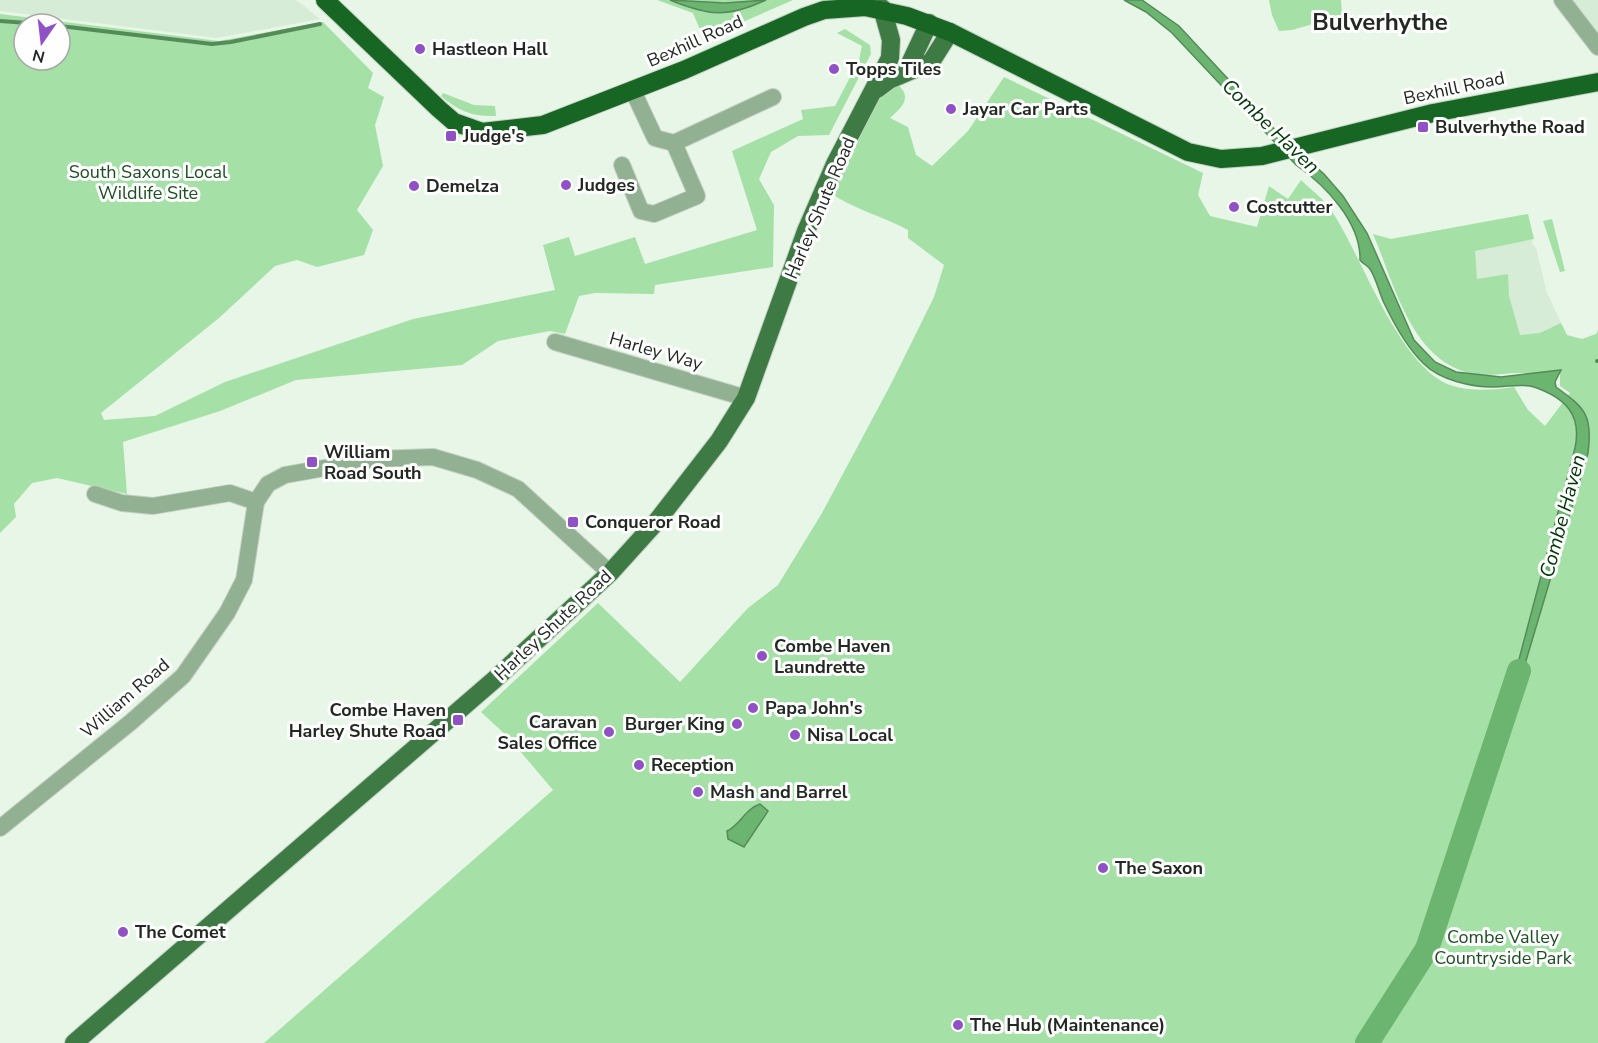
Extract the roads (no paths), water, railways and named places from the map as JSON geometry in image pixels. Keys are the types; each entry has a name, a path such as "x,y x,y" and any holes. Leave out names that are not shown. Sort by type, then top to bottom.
{"highway":[{"name":"Bexhill Road","path":"325,0 454,122 468,129 494,132 543,124 633,91 824,10 866,7 882,9 929,23 1188,152 1221,159 1262,156 1433,113 1598,82"}],"main road":[{"name":"Harley Shute Road","path":"74,1043 494,680 610,573 664,512 718,441 747,398 806,231 835,164 868,100 876,90 888,63 892,48 882,9"},
{"path":"906,72 929,23"},
{"name":"Harley Shute Road","path":"876,90 906,72 931,62 950,32"}],"street":[{"path":"1562,0 1598,47"},
{"path":"633,91 655,138 674,142 773,97"},
{"path":"622,165 641,211 654,214 697,196 674,142"},
{"name":"Harley Way","path":"555,342 747,398"},
{"path":"95,494 122,503 153,507 230,493 256,502 268,484 285,475 375,459 433,457 477,470 518,489 610,573"},
{"name":"William Road","path":"0,828 131,722 183,676 227,613 244,580 256,502"}],"water":[{"path":"670,0 725,3 766,0 740,10 718,13 707,12"},
{"path":"1124,0 1142,0 1179,26 1279,134 1324,174 1343,196 1367,233 1414,340 1435,362 1456,372 1501,377 1561,370 1555,382 1556,387 1574,401 1585,414 1589,430 1588,453 1525,664 1511,701 1513,682 1575,448 1577,436 1574,417 1563,402 1534,387 1519,385 1484,387 1466,384 1438,374 1424,364 1401,335 1384,303 1372,273 1360,260 1359,246 1354,232 1339,206 1318,183 1296,165 1172,33 1146,12"},
{"path":"760,804 768,811 744,847 728,839 727,831 736,825 750,809"}],"waterway":[{"path":"0,21 12,22"},
{"path":"72,27 212,44 320,24"},
{"name":"Combe Haven","path":"1367,1043 1427,949 1519,671"}],"place":[{"name":"Hastleon Hall","path":"420,49"},
{"name":"Topps Tiles","path":"834,69"},
{"name":"Jayar Car Parts","path":"951,109"},
{"name":"Bulverhythe Road","path":"1423,127"},
{"name":"Judge's","path":"451,136"},
{"name":"Judges","path":"566,185"},
{"name":"Demelza","path":"414,186"},
{"name":"Costcutter","path":"1234,207"},
{"name":"William Road South","path":"312,462"},
{"name":"Conqueror Road","path":"573,522"},
{"name":"Combe Haven Laundrette","path":"762,656"},
{"name":"Papa John's","path":"753,708"},
{"name":"Combe Haven Harley Shute Road","path":"458,720"},
{"name":"Burger King","path":"737,724"},
{"name":"Caravan Sales Office","path":"609,732"},
{"name":"Nisa Local","path":"795,735"},
{"name":"Reception","path":"639,765"},
{"name":"Mash and Barrel","path":"698,792"},
{"name":"The Saxon","path":"1103,868"},
{"name":"The Comet","path":"123,932"},
{"name":"The Hub (Maintenance)","path":"958,1025"}],"district":[{"name":"Bulverhythe","path":"1380,22"}],"park label":[{"name":"South Saxons Local Wildlife Site","path":"148,182"},
{"name":"Combe Valley Countryside Park","path":"1503,947"}]}
